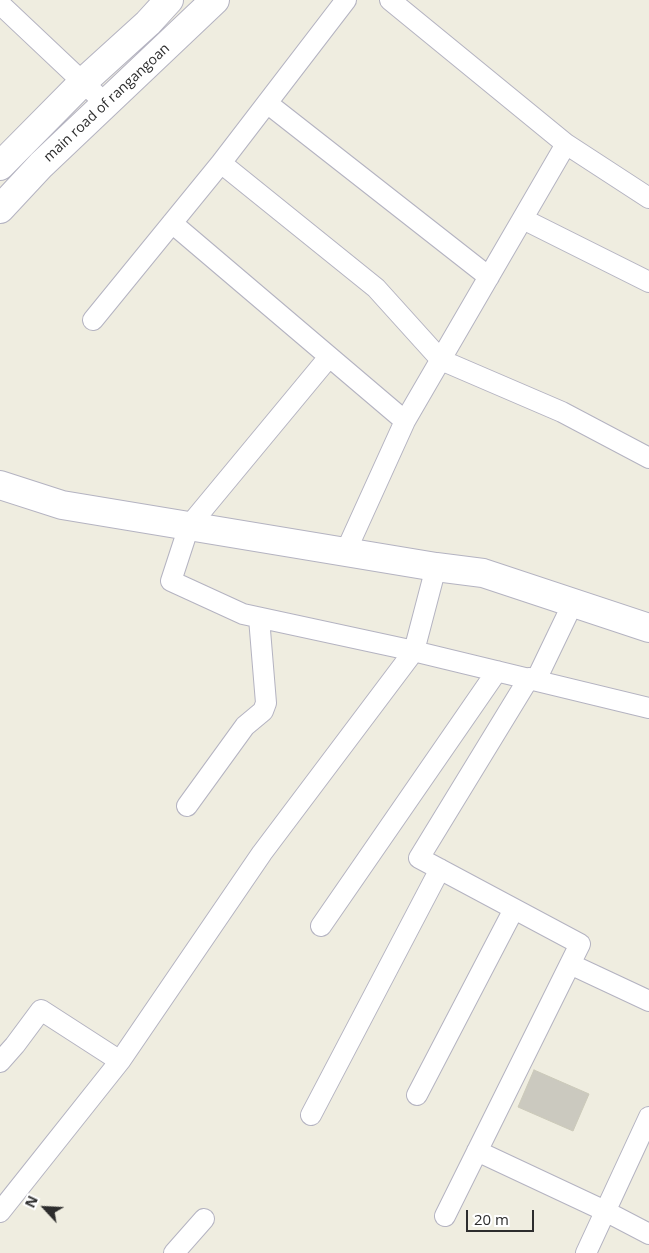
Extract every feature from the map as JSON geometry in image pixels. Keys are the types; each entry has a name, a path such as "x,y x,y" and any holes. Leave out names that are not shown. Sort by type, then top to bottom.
{"street":[{"name":"main road of rangangoan","path":"0,166 83,82 148,23 169,0"},
{"name":"main road of rangangoan","path":"0,209 41,165 216,0"},
{"path":"93,320 222,163 346,0"},
{"path":"390,0 566,144 649,198"},
{"path":"0,4 106,104"},
{"path":"267,103 489,277"},
{"path":"346,551 405,421 566,144"},
{"path":"222,163 376,288 441,360 562,412 649,458"},
{"path":"523,218 649,282"},
{"path":"172,223 405,421"},
{"path":"329,356 189,526 170,581 243,614 414,651 649,708"},
{"path":"0,485 62,506 483,573 649,628"},
{"path":"0,1212 120,1061 262,852 414,651 436,566"},
{"path":"445,1216 580,944 419,858 532,679 573,603"},
{"path":"187,806 245,726 263,711 266,703 259,618"},
{"path":"321,926 497,671"},
{"path":"312,1115 440,869"},
{"path":"417,1095 514,908"},
{"path":"570,964 649,1001"},
{"path":"0,1062 16,1045 41,1010 120,1061"},
{"path":"586,1253 649,1117"},
{"path":"478,1151 606,1211 649,1234"},
{"path":"174,1253 204,1219"}],"building":[{"path":"534,1070 589,1094 573,1131 518,1107"}]}
